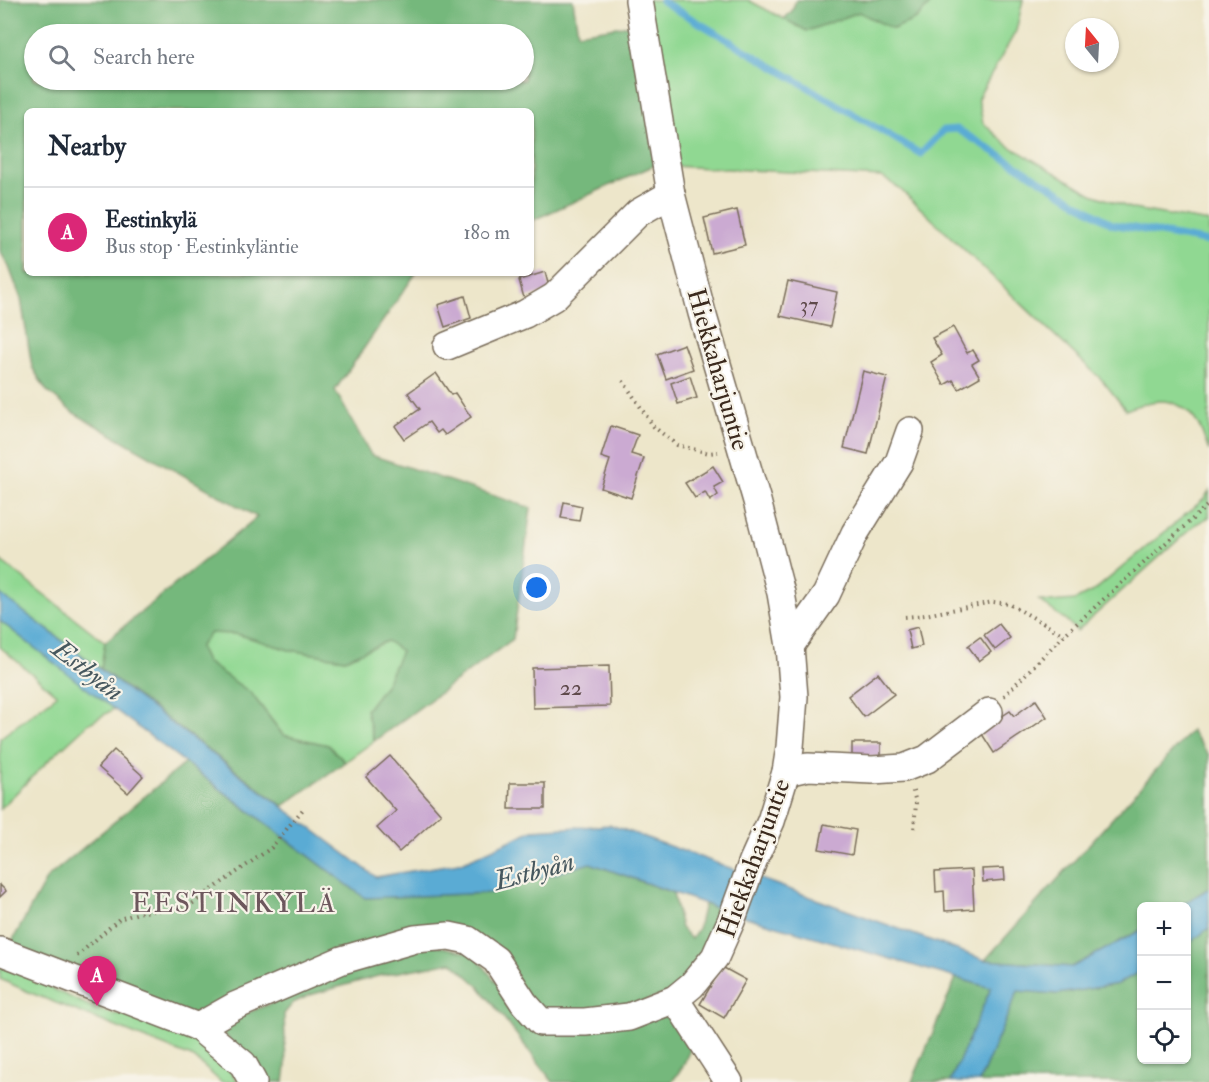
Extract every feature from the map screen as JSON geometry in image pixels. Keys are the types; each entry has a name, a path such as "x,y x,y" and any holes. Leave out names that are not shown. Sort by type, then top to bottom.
{"street":[{"name":"Hiekkaharjuntie","path":"198,1027 235,1006 342,960 415,939 449,936 468,940 496,960 524,1003 541,1022 585,1022 629,1017 675,999 692,985 715,957 731,921 753,861 771,821 786,772 794,697 790,646 781,593 743,451 702,314 671,194 639,0"},
{"path":"447,346 525,314 554,297 638,213 671,194"},
{"path":"790,646 826,595 855,532 899,462 910,431"},
{"path":"786,772 808,767 872,770 904,768 927,759 989,712"},
{"path":"0,951 198,1027 243,1064 253,1082"},
{"path":"675,999 729,1082"}],"path":[{"path":"623,381 654,427 677,446 708,453 743,451"},
{"path":"989,712 1064,635 1209,504"},
{"path":"904,617 993,602 1009,604 1064,635"},
{"path":"904,768 916,803 914,830"},
{"path":"58,973 119,919 142,912 186,908 271,848 304,808"}],"green space":[{"path":"0,0 573,0 578,33 636,24 655,165 534,220 534,108 24,108 24,276 414,276 335,390 371,455 531,508 513,639 374,741 366,710 386,684 401,651 387,641 345,659 289,650 237,634 210,633 199,647 206,662 251,693 283,735 328,745 345,762 283,806 101,669 105,642 257,517 72,412 46,390 32,367 21,299 9,267 0,251"},
{"path":"645,0 748,0 807,31 859,12 893,29 916,19 934,0 1023,0 1016,31 978,98 983,123 1009,146 1092,194 1133,209 1209,222 1209,451 1198,424 1182,407 1174,403 1156,401 1126,410 1103,381 900,189 882,177 672,166"},
{"path":"796,0 934,0 916,19 893,29 859,12 807,31 784,19 792,11"},
{"path":"1209,491 1209,517 1196,524 1077,631 1038,600 1050,602 1075,600 1095,590 1204,499"},
{"path":"0,560 105,642 101,669 0,594"},
{"path":"0,621 114,709 88,724 0,809 0,738 57,695 0,647"},
{"path":"210,633 237,634 290,650 345,659 387,641 402,651 386,684 367,710 374,741 345,762 328,745 283,735 251,693 206,662 199,647"},
{"path":"1191,731 1209,755 1209,888 1186,902 1137,902 1137,932 1072,967 985,960"},
{"path":"185,763 365,898 491,893 590,863 673,893 681,928 691,939 698,929 704,904 725,911 684,988 611,1013 537,1012 462,928 198,1021 10,945 47,878"},
{"path":"1209,928 1209,1082 979,1082 1018,991 1058,994 1118,984 1137,973 1137,1064 1191,1064 1191,942"},
{"path":"421,942 474,954 519,1011 664,1015 680,1020 691,1047 683,1066 672,1082 553,1082 479,986 452,962 378,976 310,995 293,1003 284,1014 286,1067 284,1082 265,1082 224,1034 225,1022"},
{"path":"0,961 21,969 55,990 94,1008 113,1014 137,1014 196,1041 227,1066 238,1082 221,1082 194,1058 0,979"},
{"path":"956,978 991,988 950,1082 912,1082"}],"water":[{"name":"Estbyån","path":"0,594 376,877 464,862 533,830 611,825 985,960 1072,967 1137,932 1137,973 1118,984 1058,994 1018,991 979,1082 950,1082 991,988 725,911 590,863 491,893 365,898 0,621"},
{"path":"1209,888 1209,928 1191,942 1191,902 1186,902"}],"building":[{"path":"737,210 745,245 712,253 704,218"},
{"path":"545,272 550,291 524,298 519,280"},
{"path":"788,281 837,292 830,327 780,316"},
{"path":"465,296 471,318 445,327 438,305"},
{"path":"953,327 967,353 973,350 979,360 972,364 980,377 959,389 953,380 944,385 931,362 942,355 932,338"},
{"path":"684,344 693,369 666,379 657,354"},
{"path":"863,371 887,377 868,454 844,448"},
{"path":"436,373 451,395 455,393 471,417 445,435 441,430 437,433 429,422 404,439 395,426 420,409 408,393"},
{"path":"690,376 697,398 678,404 671,383"},
{"path":"611,426 638,435 631,454 644,458 631,498 601,488 610,460 601,457"},
{"path":"713,466 723,482 714,487 718,495 710,501 705,492 695,498 685,483"},
{"path":"564,502 582,506 579,521 561,518"},
{"path":"999,624 1010,638 995,650 984,635"},
{"path":"918,627 922,646 911,649 907,630"},
{"path":"980,637 991,652 979,661 968,646"},
{"path":"609,666 610,706 533,708 532,668"},
{"path":"878,673 894,694 864,717 848,696"},
{"path":"1036,700 1047,717 994,753 980,731 1010,711 1014,716"},
{"path":"852,743 881,743 881,757 852,757"},
{"path":"114,750 143,776 128,793 98,767"},
{"path":"390,756 441,814 399,852 377,828 396,811 366,777"},
{"path":"510,783 545,783 545,809 509,809"},
{"path":"824,824 856,830 852,855 819,849"},
{"path":"1004,868 1005,880 983,882 982,869"},
{"path":"972,870 974,909 945,911 944,891 936,892 935,872"},
{"path":"0,885 6,891 0,897"},
{"path":"722,967 746,980 724,1018 700,1004"}],"waterway":[{"path":"662,1 921,154 944,130 957,129 1112,224 1209,242"}],"place":[{"name":"Eestinkylä","path":"97,1006"}],"district":[{"name":"EESTINKYLÄ","path":"234,902"}]}
